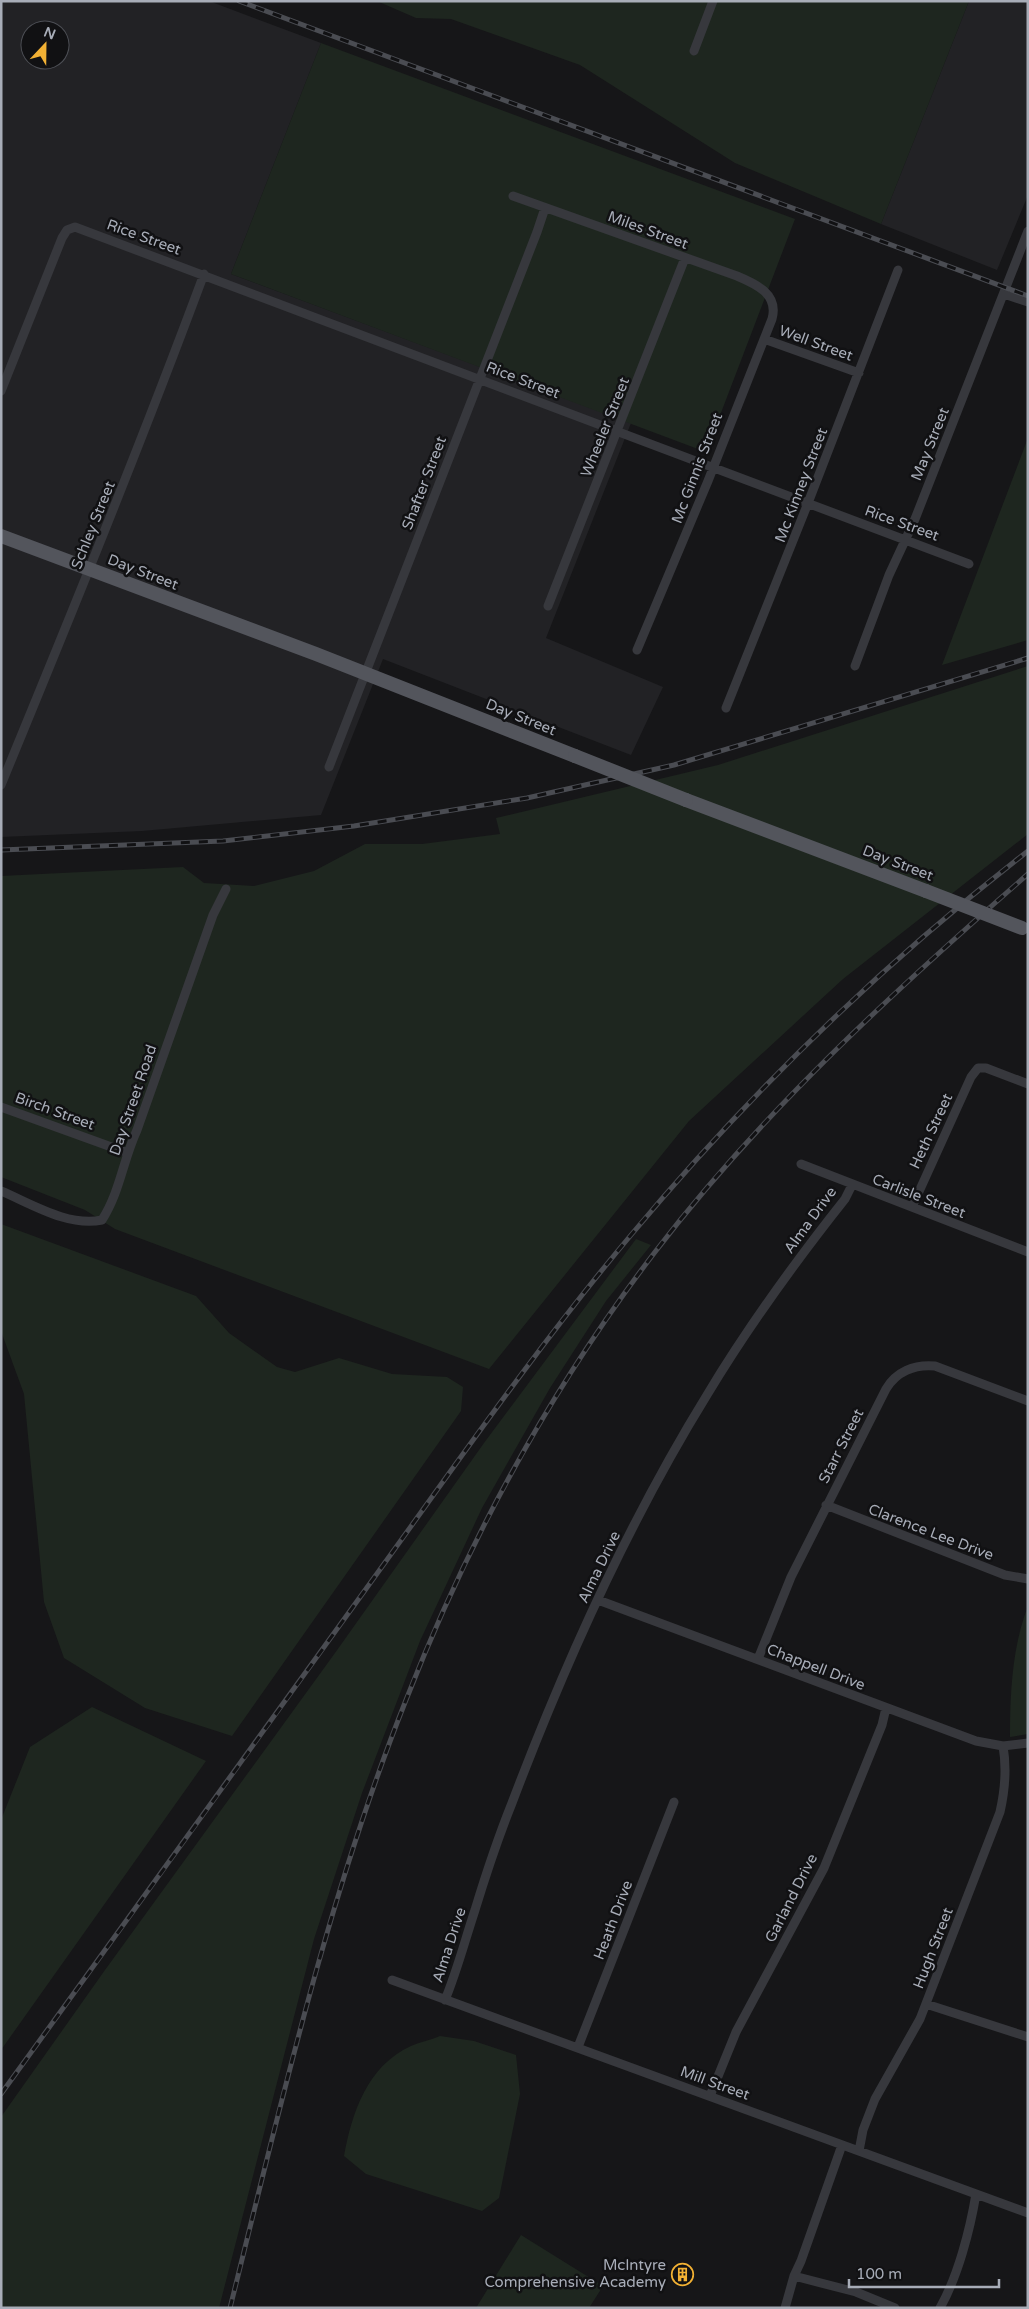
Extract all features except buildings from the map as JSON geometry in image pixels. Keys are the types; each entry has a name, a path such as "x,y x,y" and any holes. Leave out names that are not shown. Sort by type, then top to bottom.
{"main road":[{"name":"Day Street","path":"1,536 366,673 686,800 1025,929"}],"street":[{"path":"694,51 713,1"},
{"name":"Miles Street","path":"513,196 756,284 769,296"},
{"name":"Shafter Street","path":"329,767 545,208"},
{"name":"Rice Street","path":"1,391 67,230 75,227 480,378 969,564"},
{"name":"May Street","path":"855,666 889,575 905,540 1028,231"},
{"name":"Wheeler Street","path":"548,606 685,258"},
{"name":"Mc Kinney Street","path":"726,708 898,270"},
{"name":"Schley Street","path":"1,785 147,426 204,274"},
{"path":"1004,294 1028,302"},
{"name":"Mc Ginnis Street","path":"638,650 774,313 774,306 769,296"},
{"name":"Well Street","path":"764,340 859,373"},
{"name":"Day Street Road","path":"1,1191 75,1221 92,1222 102,1220 112,1204 128,1153 213,916 226,888"},
{"name":"Heth Street","path":"912,1208 971,1077 978,1068 986,1068 1028,1084"},
{"name":"Birch Street","path":"1,1106 128,1153"},
{"name":"Carlisle Street","path":"802,1164 1028,1252"},
{"name":"Alma Drive","path":"445,2000 511,1805 561,1681 598,1600 649,1498 706,1395 768,1300 845,1199 852,1185"},
{"name":"Starr Street","path":"758,1659 790,1577 886,1390 896,1376 920,1366 935,1366 1028,1401"},
{"name":"Clarence Lee Drive","path":"826,1505 1005,1574 1028,1579"},
{"name":"Chappell Drive","path":"598,1600 976,1741 1003,1746 1028,1743"},
{"name":"Garland Drive","path":"710,2096 736,2032 824,1868 882,1725 886,1708"},
{"name":"Hugh Street","path":"859,2151 863,2130 875,2099 912,2037 926,2004 1000,1812 1004,1795 1006,1761 1003,1746"},
{"name":"Heath Drive","path":"578,2047 674,1802"},
{"name":"Mill Street","path":"392,1980 1028,2213"},
{"path":"926,2004 1028,2037"},
{"path":"785,2308 794,2276 842,2145"},
{"path":"940,2308 960,2255 973,2213 976,2194"},
{"path":"794,2276 856,2292 895,2308"}],"shaded area":[{"path":"1,1 209,1 321,43 231,274 631,423 546,638 663,687 631,755 383,659 321,815 142,831 1,837"},
{"path":"377,1 969,1 881,224 735,163 580,65 451,19 416,18"},
{"path":"969,1 1028,1 1028,195 997,270 881,224"},
{"path":"321,43 795,219 706,452 231,274"},
{"path":"1028,438 1028,640 942,665"},
{"path":"1028,666 1028,834 843,979 689,1121 489,1369 115,1229 85,1210 1,1177 1,876 183,867 204,883 254,886 314,871 365,844 422,844 500,834 496,818 718,765"},
{"path":"1,1224 196,1296 229,1333 277,1367 295,1372 339,1358 392,1374 447,1377 463,1387 461,1411 232,1736 145,1708 64,1658 44,1602 24,1394 1,1331"},
{"path":"636,1239 651,1245 606,1301 550,1388 482,1508 420,1641 362,1793 314,1939 219,2308 1,2308 1,2117 484,1443"},
{"path":"1028,1606 1028,1734 1010,1737 1011,1687 1015,1654"},
{"path":"92,1707 206,1761 1,2050 1,1820 30,1747"},
{"path":"440,2036 474,2041 516,2055 520,2094 499,2198 482,2211 366,2174 344,2156 357,2108 373,2078 396,2055 411,2046"},
{"path":"521,2235 603,2286 589,2308 476,2308"}],"railway":[{"path":"239,1 1028,296"},
{"path":"1,850 223,841 354,826 527,798 674,765 1028,658"},
{"path":"1,2094 494,1412 595,1278 722,1131 770,1081 869,985 974,894 1028,851"},
{"path":"230,2308 329,1925 378,1774 406,1700 456,1582 515,1467 581,1357 617,1304 655,1252 740,1150 832,1054 928,963 1028,874"}],"place":[{"name":"McIntyre Comprehensive Academy","path":"682,2274"}]}
